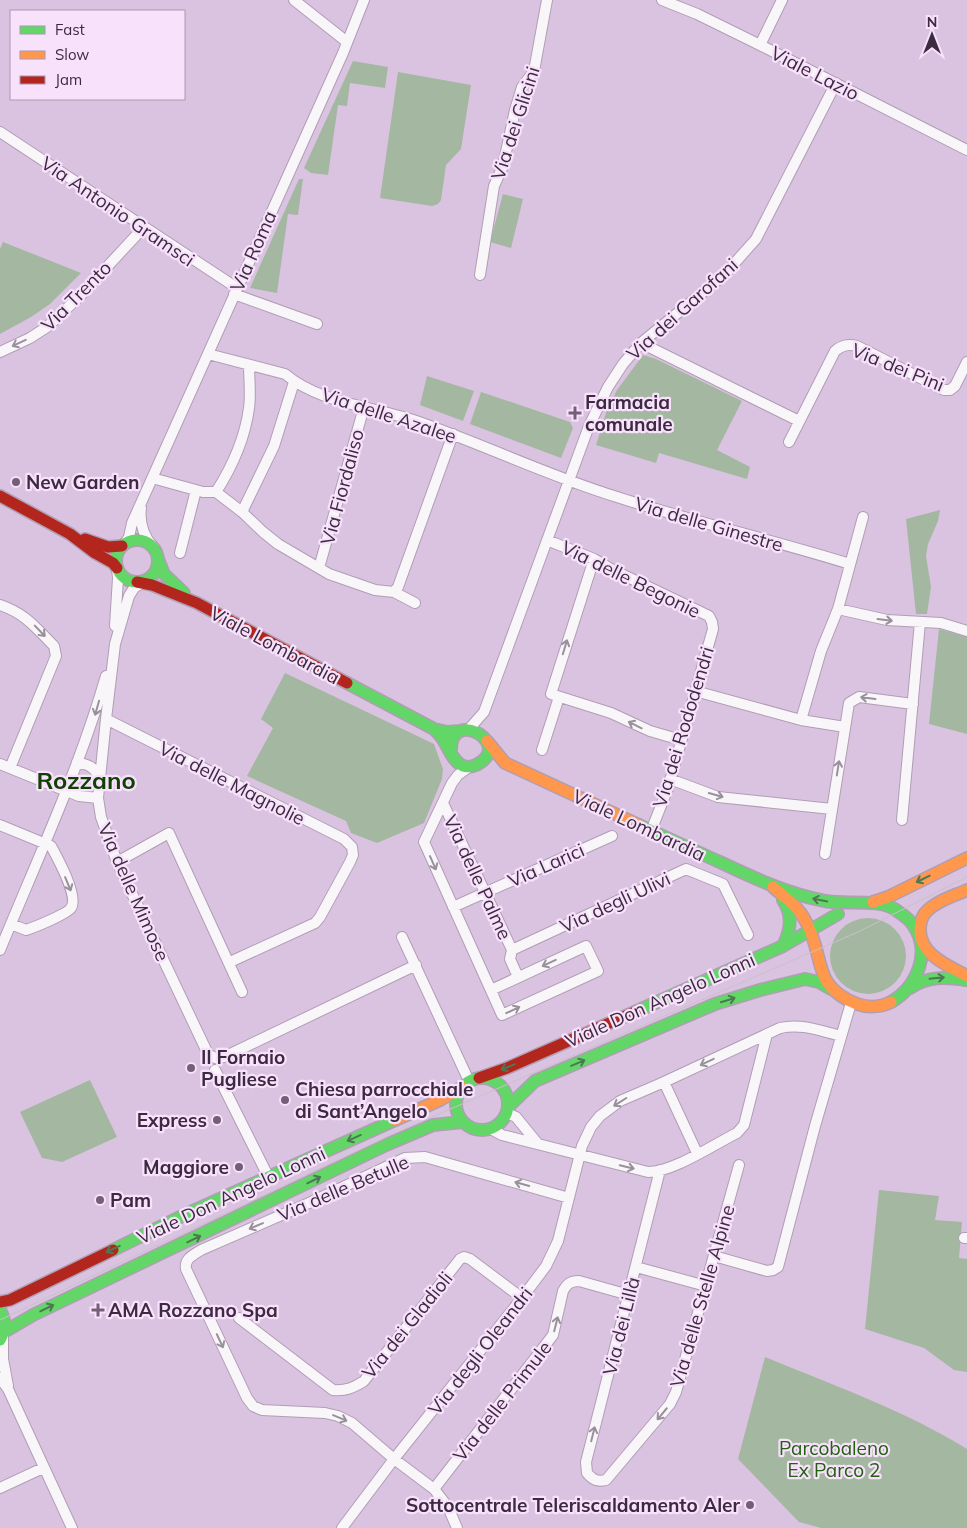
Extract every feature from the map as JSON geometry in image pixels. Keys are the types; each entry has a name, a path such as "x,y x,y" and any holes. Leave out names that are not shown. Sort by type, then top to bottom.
{"main road":[{"path":"0,496 70,534 106,548 117,548 138,540 147,542 158,559 156,570 142,581 125,578 114,563 95,553 70,534"},
{"path":"117,568 117,555 124,545"},
{"name":"Viale Lombardia","path":"158,559 160,569 165,577 197,603"},
{"name":"Viale Lombardia","path":"142,581 197,603 434,729 447,732 465,730"},
{"name":"Viale Lombardia","path":"434,729 444,739 451,755"},
{"path":"465,730 477,730 486,739 487,756 483,761 473,766 462,766 451,755 452,738 465,730"},
{"name":"Viale Lombardia","path":"486,739 505,763 773,888"},
{"name":"Viale Lombardia","path":"473,766 505,763"},
{"path":"818,961 818,951 827,924 838,914 853,906 883,900 967,858"},
{"path":"773,888 828,902 884,905 901,912 912,923 924,948 967,976"},
{"path":"773,888 793,904 802,915 811,932 823,977 831,989 842,999 866,1007 884,1005 896,1000 922,981 932,978 949,977 967,980"},
{"path":"773,888 789,908 790,928 783,946"},
{"path":"910,988 921,966 920,929 923,917 926,912 937,904 967,890"},
{"name":"Viale Don Angelo Lonni","path":"0,1302 10,1300 93,1258 268,1176 440,1100 470,1082 507,1068 783,946 811,932 838,914"},
{"name":"Viale Don Angelo Lonni","path":"508,1110 535,1081 715,1004 805,979 819,982 831,989"},
{"path":"487,1078 500,1085 507,1097 508,1110 498,1125 491,1129 476,1129 463,1122 459,1117 456,1106 458,1093 470,1082 487,1078"},
{"name":"Viale Don Angelo Lonni","path":"3,1336 33,1315 386,1145 433,1125 463,1122"},
{"path":"0,1310 4,1318 3,1336"}],"street":[{"path":"294,0 347,42"},
{"name":"Via Roma","path":"124,545 141,502 347,42 364,0"},
{"name":"Via dei Glicini","path":"480,276 494,186 503,166 522,87 534,71 548,0"},
{"name":"Viale Lazio","path":"662,0 697,14 967,150"},
{"path":"760,45 782,0"},
{"name":"Via dei Garofani","path":"484,712 589,426 604,394 623,364 641,343 724,275 756,239 836,83"},
{"name":"Via Antonio Gramsci","path":"0,132 144,227 236,291"},
{"name":"Via Trento","path":"0,352 30,338 47,327 80,296 144,227"},
{"path":"236,291 317,324"},
{"path":"641,343 799,421"},
{"name":"Via dei Pini","path":"789,442 835,351 840,347 849,344 857,346 944,390 950,390 955,386 967,362"},
{"name":"Via delle Azalee","path":"208,354 285,374 294,382 326,396 413,420 453,434 569,481"},
{"path":"216,492 241,443 246,426 249,407 249,365"},
{"path":"242,512 274,446 294,382"},
{"name":"Via Fiordaliso","path":"319,568 364,407"},
{"path":"394,592 398,587 453,434"},
{"path":"152,478 202,492 216,492 278,544 319,568 347,582 375,590 394,592 415,603"},
{"name":"Via delle Ginestre","path":"569,481 626,500 850,564"},
{"path":"180,554 196,490"},
{"name":"Via Roma","path":"141,502 141,525 152,547"},
{"path":"802,720 821,651 838,609 863,517"},
{"name":"Via delle Begonie","path":"547,540 594,558 613,570 709,616 712,622"},
{"path":"542,750 555,696 594,558"},
{"name":"Via delle Mimose","path":"117,568 115,644 98,798 101,817 117,862 206,1052 215,1058 224,1057 416,965"},
{"name":"Via delle Mimose","path":"115,644 129,596 142,581"},
{"path":"0,604 20,613 26,618 54,646 56,651 56,656 10,768"},
{"path":"838,609 887,620 941,623 967,631"},
{"name":"Via dei Rododendri","path":"651,831 670,779 713,629 712,622"},
{"path":"902,820 920,622"},
{"path":"0,950 77,762 94,716 115,644"},
{"path":"695,691 802,720 845,727"},
{"path":"555,696 611,713 650,731 681,740"},
{"path":"825,854 849,702 859,697 913,704"},
{"path":"465,730 484,712"},
{"path":"484,712 486,739"},
{"name":"Via delle Magnolie","path":"106,719 344,839 352,846 353,851 346,870 315,923 230,962"},
{"path":"451,755 452,782"},
{"path":"77,762 92,766 97,771 100,779"},
{"path":"0,764 79,796 98,798"},
{"path":"443,803 452,782 458,775 473,766"},
{"path":"670,779 718,797 832,809"},
{"name":"Via delle Palme","path":"443,803 512,950 510,959 518,977"},
{"name":"Via delle Palme","path":"443,803 424,842 502,1016 598,971 586,946 491,990"},
{"path":"0,825 51,846 74,896 72,907 67,911 26,930 11,924"},
{"path":"117,862 169,833 230,962 242,992"},
{"name":"Via Larici","path":"453,907 612,836"},
{"name":"Via degli Ulivi","path":"512,950 686,869 723,884 748,934"},
{"path":"402,937 470,1082"},
{"path":"714,1256 767,1271 778,1267 815,1126 851,1003"},
{"path":"491,1129 502,1136 648,1172 660,1170 737,1133 744,1125 767,1034 780,1028 803,1026 841,1036"},
{"name":"Via degli Oleandri","path":"342,1528 394,1459 522,1298 552,1255 558,1241 585,1137 600,1116 620,1101 767,1034"},
{"path":"215,1070 268,1176"},
{"path":"664,1082 697,1153"},
{"path":"508,1110 538,1144"},
{"name":"Via delle Betulle","path":"394,1459 352,1423 338,1416 326,1413 262,1410 253,1406 246,1398 186,1270 185,1265 188,1259 201,1250 309,1203 405,1158 425,1157 569,1198"},
{"name":"Via delle Stelle Alpine","path":"592,1479 606,1480 670,1404 676,1392 739,1165"},
{"name":"Via dei Lillà","path":"592,1479 586,1473 586,1462 660,1170"},
{"name":"Via dei Gladioli","path":"239,1318 333,1390 344,1391 364,1381 460,1259 464,1257 470,1259 522,1298"},
{"path":"636,1267 706,1286"},
{"name":"Via delle Primule","path":"434,1489 553,1335 566,1285 572,1281 579,1281 629,1295"},
{"path":"3,1336 3,1359 8,1390"},
{"path":"0,1378 8,1390 72,1528"},
{"path":"394,1459 434,1489 448,1507 457,1528"},
{"path":"0,1488 43,1468"}],"green space":[{"path":"353,61 388,67 385,88 350,83 347,106 338,105 328,175 311,173 304,168"},
{"path":"398,72 471,85 461,149 446,165 441,200 438,204 432,206 380,198"},
{"path":"299,179 303,179 298,215 288,214 277,293 250,288"},
{"path":"503,194 523,199 511,248 490,242"},
{"path":"3,242 81,273 50,304 0,334 0,249"},
{"path":"643,355 656,359 742,401 717,450 750,467 747,479 659,453 656,463 596,445 607,410 617,390"},
{"path":"427,376 474,391 463,421 420,405"},
{"path":"481,392 570,422 573,428 561,458 470,424"},
{"path":"940,510 938,521 928,544 926,556 931,587 927,614 916,614 906,519"},
{"path":"939,629 967,637 967,734 929,724"},
{"path":"285,673 434,744 443,769 442,779 424,823 377,843 351,833 346,821 247,776 273,728 261,719"},
{"path":"868,918 883,921 895,929 903,941 906,956 903,971 895,983 883,991 868,994 853,991 841,983 833,971 830,956 833,941 841,929 853,921"},
{"path":"90,1080 117,1137 62,1162 42,1158 20,1112"},
{"path":"879,1190 939,1196 935,1220 962,1222 959,1258 967,1259 967,1372 954,1370 924,1348 865,1329"},
{"name":"Parcobaleno Ex Parco 2","path":"765,1357 893,1410 967,1449 967,1528 821,1528 799,1522 738,1459"}],"tram line":[{"path":"0,1320 393,1134 858,932 967,877"}],"traffic: fast":[{"path":"133,540 141,540 152,546 158,561 152,576 141,582 133,582 122,576 116,565 116,557 122,546 133,540"},
{"path":"158,559 164,574 184,593"},
{"path":"347,683 434,729 447,732 461,731"},
{"path":"434,729 442,738 453,757 463,766 468,767 481,762 488,754 488,745 484,738 476,732 467,730 459,732 453,739 451,752"},
{"path":"639,825 747,875 785,890 825,901 881,904 896,910 908,919 919,935 921,957 919,968 914,978 908,987 891,1002"},
{"path":"783,900 790,917 788,934 783,946"},
{"path":"637,1011 783,946 838,914"},
{"path":"910,988 930,979 951,978 966,980"},
{"path":"508,1107 535,1081 715,1004 805,979 819,982 831,989"},
{"path":"477,1078 487,1078 496,1082 504,1090 508,1104 504,1118 496,1126 487,1130 477,1130 468,1126 460,1118 456,1109 456,1099 460,1090 468,1082 477,1078"},
{"path":"113,1250 182,1216 395,1120"},
{"path":"4,1332 33,1315 386,1145 433,1125 463,1122"},
{"path":"0,1310 4,1325 0,1340"}],"traffic: slow":[{"path":"487,741 505,763 639,825"},
{"path":"873,902 888,897 967,858"},
{"path":"773,887 795,906 805,920 811,933 821,969 825,979 832,988 842,997 861,1005 874,1006 891,1002"},
{"path":"967,890 930,908 922,918 920,930 921,939 930,953 944,964 967,976"},
{"path":"395,1120 440,1100 462,1087"}],"traffic: jam":[{"path":"0,496 70,534 95,553 113,563 117,568"},
{"path":"85,539 108,547 122,546"},
{"path":"137,582 152,585 197,603 347,683"},
{"path":"479,1078 507,1068 637,1011"},
{"path":"0,1302 10,1300 113,1250"}],"place":[{"name":"Farmacia comunale","path":"575,413"},
{"name":"New Garden","path":"16,482"},
{"name":"Il Fornaio Pugliese","path":"191,1068"},
{"name":"Chiesa parrocchiale di Sant’Angelo","path":"285,1100"},
{"name":"Express","path":"217,1120"},
{"name":"Maggiore","path":"239,1167"},
{"name":"Pam","path":"100,1200"},
{"name":"AMA Rozzano Spa","path":"98,1310"},
{"name":"Sottocentrale Teleriscaldamento Aler","path":"750,1505"}],"district":[{"name":"Rozzano","path":"86,780"}]}
